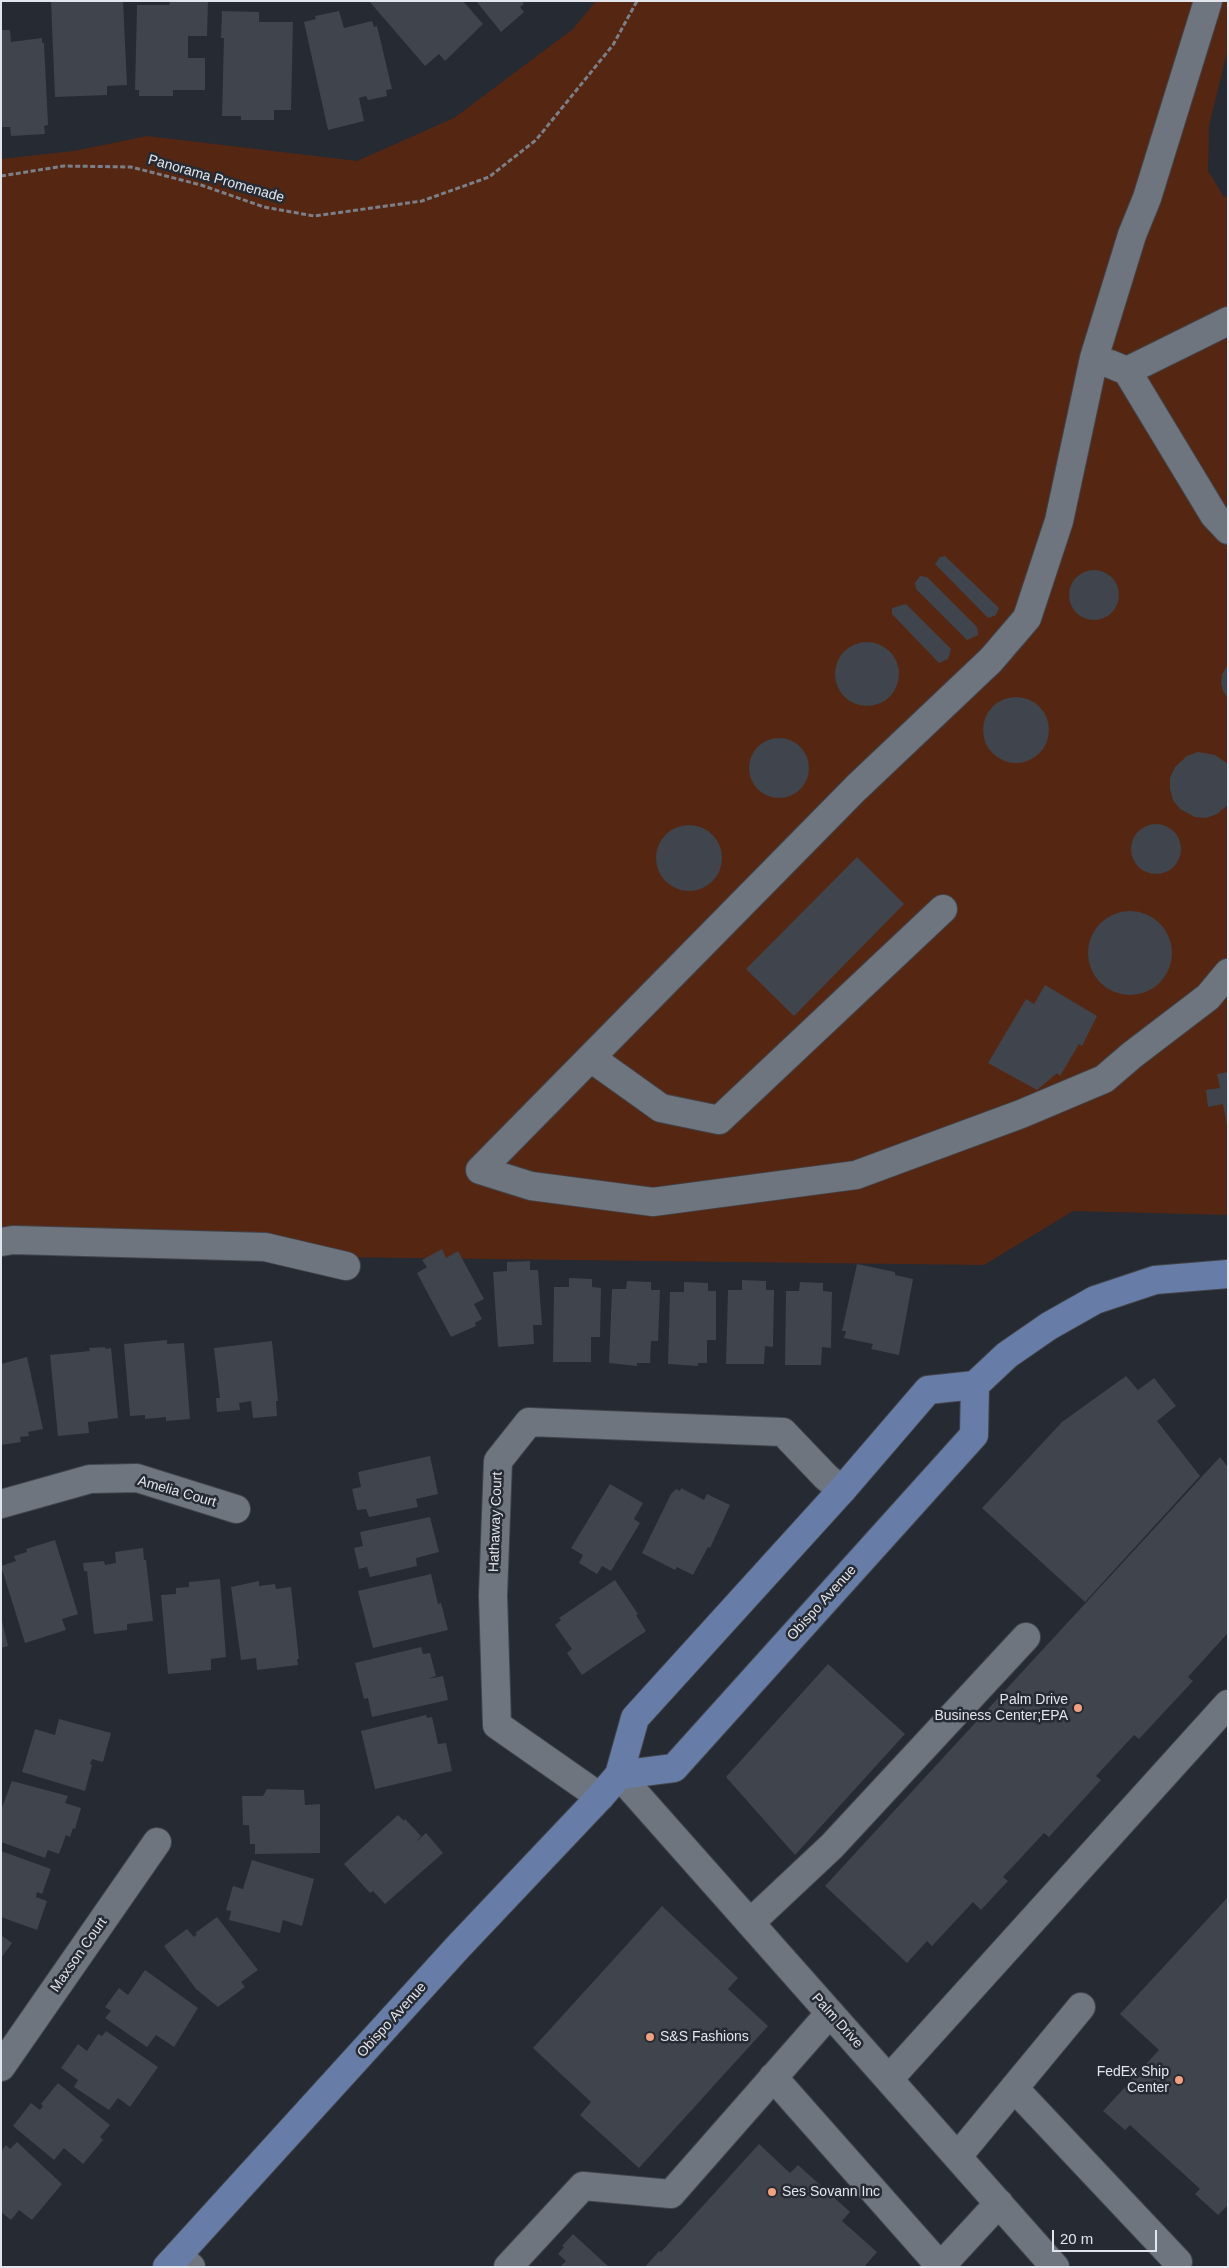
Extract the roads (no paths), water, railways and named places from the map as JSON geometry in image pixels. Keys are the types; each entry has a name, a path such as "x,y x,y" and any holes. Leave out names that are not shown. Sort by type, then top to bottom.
{"main road":[{"path":"975,1385 1007,1355 1049,1326 1095,1300 1155,1280 1228,1274"},
{"name":"Obispo Avenue","path":"179,2263 458,1947 619,1775 635,1718 842,1490 928,1390 975,1385 974,1435 674,1768 619,1775"}],"street":[{"path":"1208,1 1147,198 1132,235 1094,358 1059,521 1027,618 992,660 856,788 480,1170 531,1186 653,1202 856,1175 1021,1114 1104,1079 1132,1055 1208,997 1228,973"},
{"path":"1127,371 1228,321"},
{"path":"1094,358 1127,371 1214,515 1228,530"},
{"path":"591,1058 661,1108 719,1120 943,909"},
{"path":"1,1242 13,1240 265,1247 346,1266"},
{"name":"Hathaway Court","path":"600,1797 498,1725 493,1595 498,1461 529,1422 784,1432 826,1477 842,1490"},
{"name":"Amelia Court","path":"1,1504 90,1479 137,1478 236,1509"},
{"path":"750,1923 832,1846 1026,1637"},
{"path":"889,2079 1228,1704"},
{"name":"Palm Drive","path":"619,1775 1055,2267"},
{"name":"Maxson Court","path":"1,2067 157,1842"},
{"path":"958,2156 1081,2007"},
{"path":"508,2267 584,2186 671,2194 830,2013"},
{"path":"773,2077 941,2267 999,2203"},
{"path":"1014,2088 1178,2262"}],"place":[{"name":"Palm Drive Business Center;EPA","path":"1078,1708"},
{"name":"S&S Fashions","path":"650,2037"},
{"name":"FedEx Ship Center","path":"1179,2080"},
{"name":"Ses Sovann Inc","path":"772,2192"}]}
